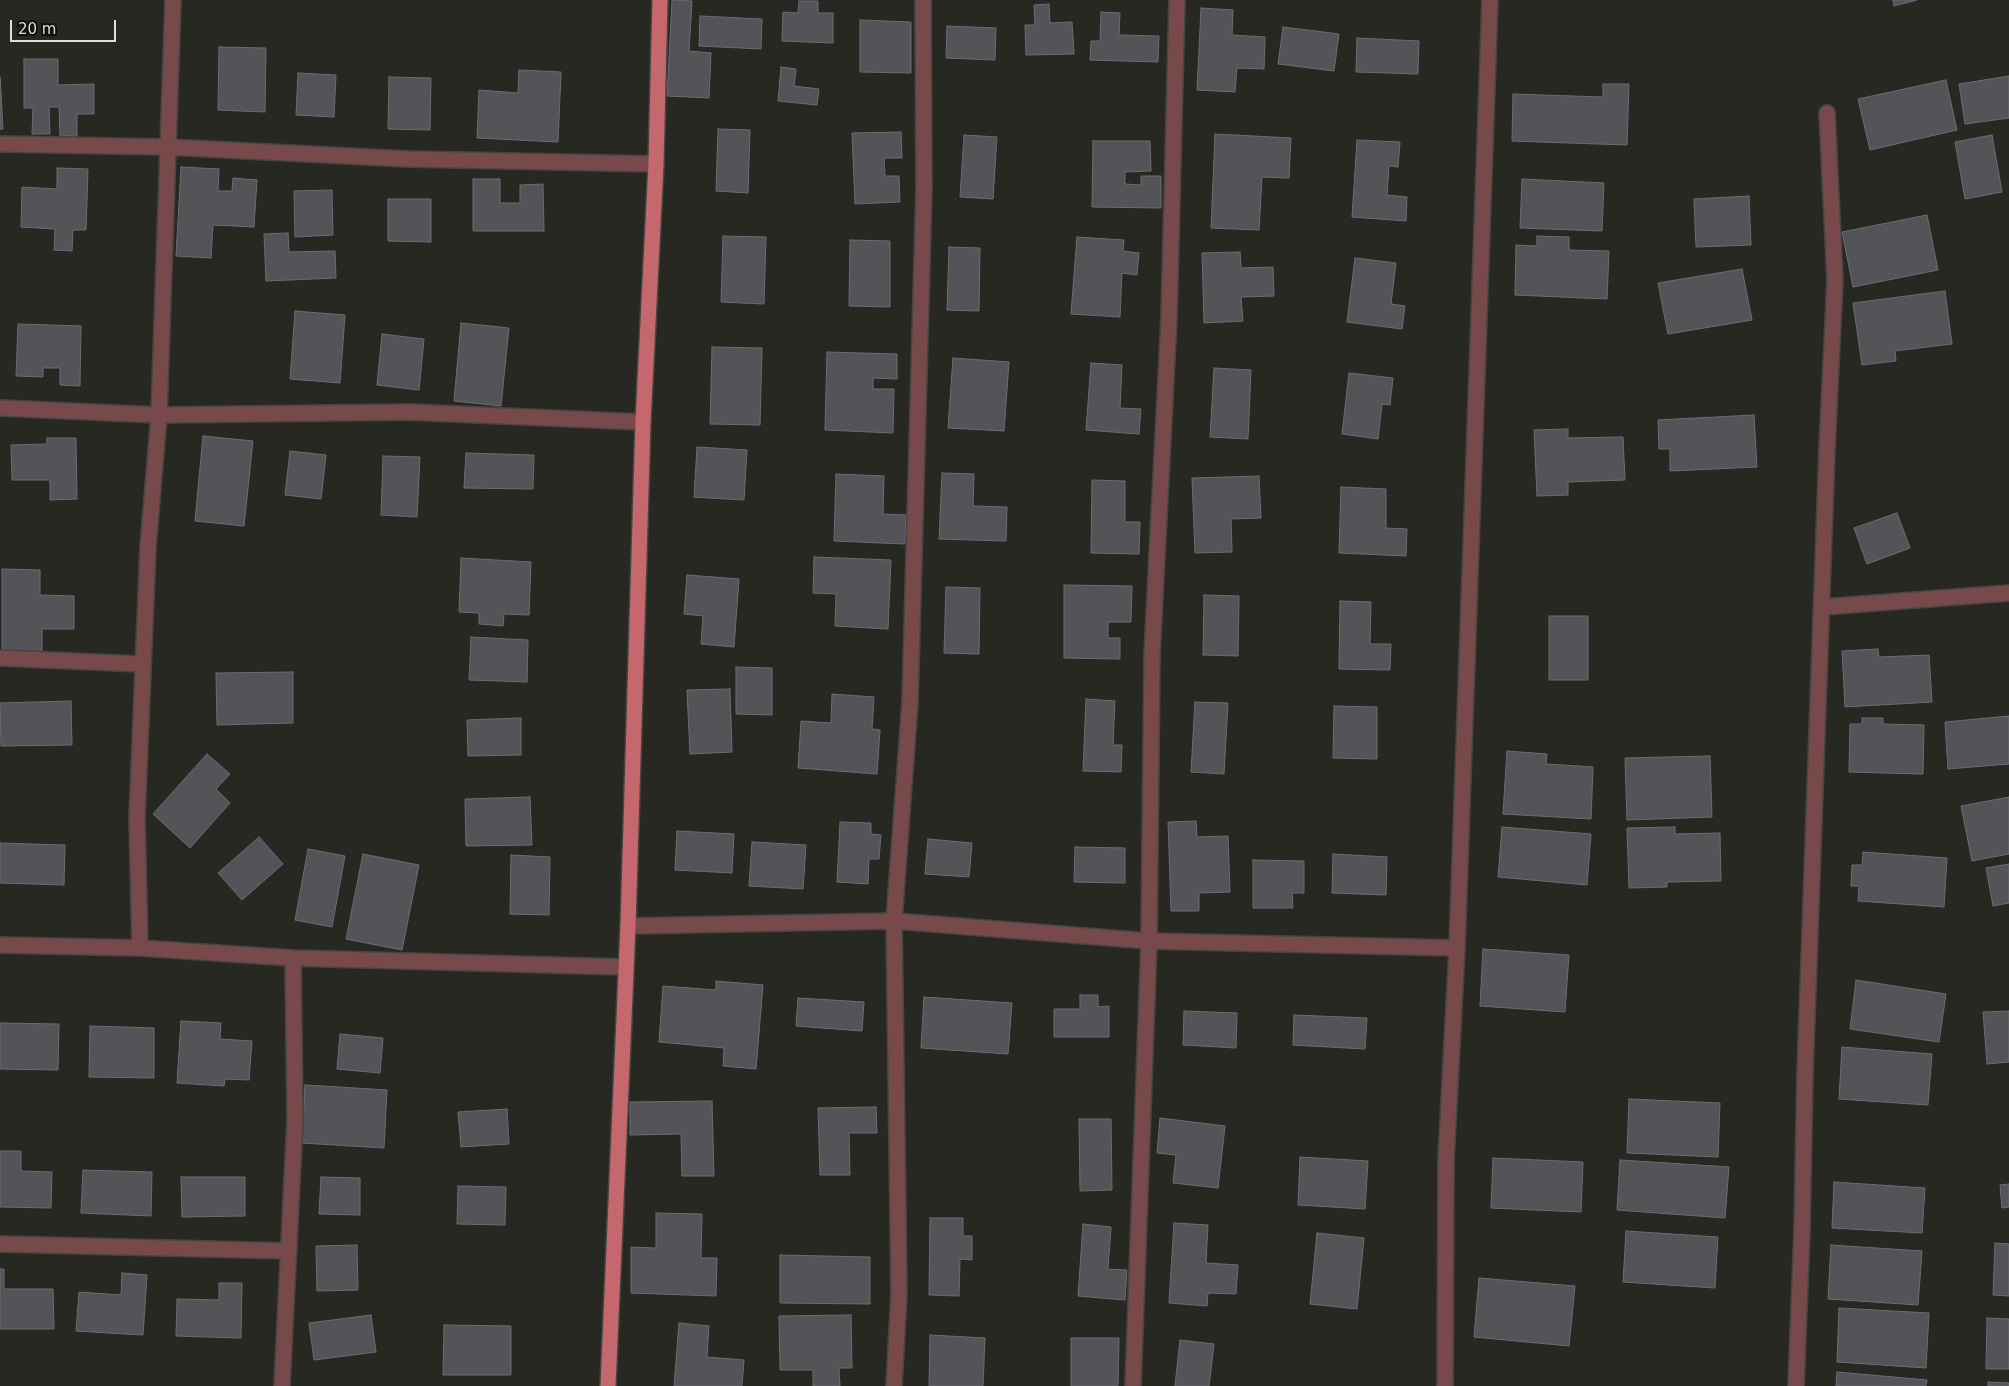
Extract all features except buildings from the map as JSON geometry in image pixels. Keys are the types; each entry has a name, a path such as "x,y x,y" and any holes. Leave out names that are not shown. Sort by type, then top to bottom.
{"main road":[{"path":"608,1386 624,967 628,926 643,422 656,164 660,0"}],"street":[{"path":"140,948 137,818 148,547 159,415 172,0"},
{"path":"894,1386 899,1293 894,921 910,692 924,198 923,0"},
{"path":"1133,1386 1149,941 1152,655 1169,318 1177,0"},
{"path":"1445,1386 1446,1160 1457,948 1490,0"},
{"path":"1796,1386 1835,280 1827,113"},
{"path":"0,144 167,147 409,159 656,164"},
{"path":"0,408 159,415 409,412 643,422"},
{"path":"1822,607 2009,593"},
{"path":"0,658 143,664"},
{"path":"628,926 894,921 1149,941 1457,948"},
{"path":"0,945 140,948 293,958 624,967"},
{"path":"282,1386 295,1120 293,958"},
{"path":"0,1244 289,1251"}]}
